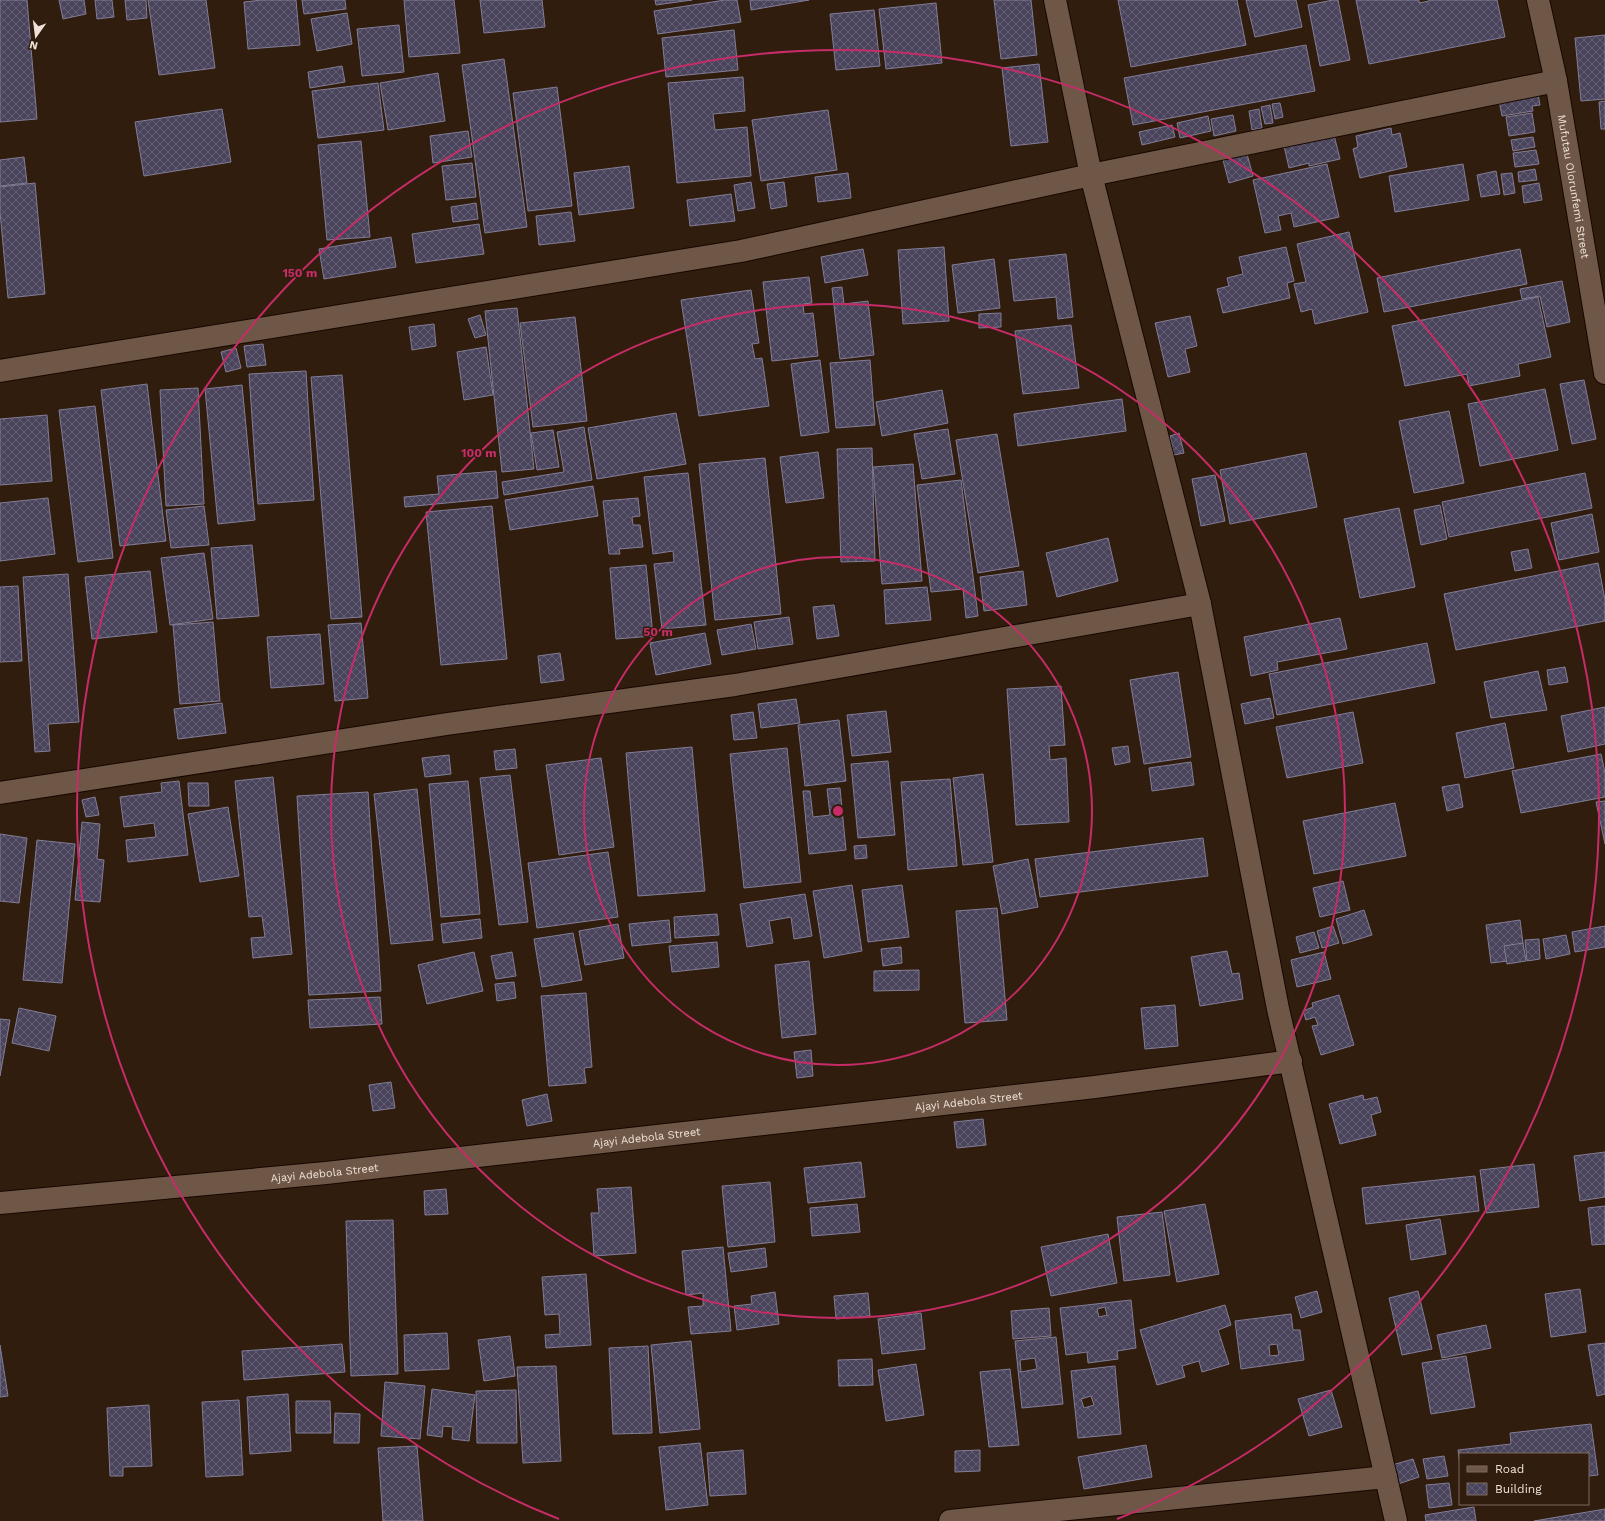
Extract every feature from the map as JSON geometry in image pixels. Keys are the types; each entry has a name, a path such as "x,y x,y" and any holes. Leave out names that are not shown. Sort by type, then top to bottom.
{"street":[{"path":"1055,0 1091,175 1200,604 1278,1009 1396,1521"},
{"name":"Mufutau Olorunfemi Street","path":"1538,0 1556,81 1605,373"},
{"path":"0,371 741,251 1091,175 1556,81"},
{"path":"0,793 447,724 735,684 1200,604"},
{"name":"Ajayi Adebola Street","path":"0,1203 350,1170 1095,1087 1291,1061"},
{"path":"950,1521 1386,1477"}],"building":[{"path":"0,0 27,0 37,119 0,122"},
{"path":"59,0 84,0 86,14 63,19"},
{"path":"95,0 112,0 114,17 97,19"},
{"path":"125,0 146,0 147,18 127,20"},
{"path":"148,0 206,0 215,68 159,75"},
{"path":"262,0 296,0 300,45 248,49 244,2"},
{"path":"302,0 345,0 346,9 304,14"},
{"path":"404,0 454,0 460,53 409,57"},
{"path":"480,0 542,0 545,27 484,33"},
{"path":"655,0 692,0 656,5"},
{"path":"725,0 737,0 741,22 658,34 654,11"},
{"path":"750,0 809,0 751,10"},
{"path":"994,0 1031,0 1037,55 1001,59"},
{"path":"1118,0 1237,0 1246,45 1131,67"},
{"path":"1246,0 1296,0 1302,27 1255,37"},
{"path":"1338,0 1350,60 1320,66 1308,5"},
{"path":"1356,0 1419,0 1419,3 1429,0 1497,0 1505,37 1369,64"},
{"path":"936,3 942,63 886,69 879,9"},
{"path":"874,10 880,66 836,70 830,14"},
{"path":"347,13 352,44 317,51 311,19"},
{"path":"399,25 404,72 362,76 357,29"},
{"path":"734,30 738,70 666,77 662,38"},
{"path":"1605,35 1605,99 1581,101 1575,38"},
{"path":"1306,45 1315,91 1133,125 1124,78"},
{"path":"504,59 527,227 485,233 462,65"},
{"path":"1039,64 1048,142 1011,146 1002,68"},
{"path":"342,66 345,82 310,88 308,72"},
{"path":"438,73 445,121 388,130 380,83"},
{"path":"743,77 745,111 713,114 715,130 747,127 751,176 677,183 668,83"},
{"path":"378,83 384,130 318,138 312,91"},
{"path":"557,87 572,206 528,211 513,93"},
{"path":"1538,94 1540,105 1532,106 1533,111 1502,116 1499,100"},
{"path":"1605,101 1605,129 1601,129 1599,102"},
{"path":"1280,103 1283,117 1275,119 1272,104"},
{"path":"1270,105 1273,123 1265,124 1261,107"},
{"path":"222,109 231,162 144,176 135,122"},
{"path":"1259,109 1262,128 1252,130 1249,111"},
{"path":"828,110 837,170 761,181 752,120"},
{"path":"1532,113 1535,132 1509,136 1506,117"},
{"path":"1233,115 1236,131 1214,136 1211,119"},
{"path":"1208,116 1211,131 1180,138 1177,123"},
{"path":"1172,125 1175,137 1142,145 1139,132"},
{"path":"1391,128 1392,135 1400,133 1407,167 1360,178 1353,149 1358,147 1356,136"},
{"path":"468,131 472,157 433,163 430,136"},
{"path":"1334,135 1340,159 1309,166 1309,163 1289,168 1284,146"},
{"path":"1533,137 1535,147 1513,151 1511,140"},
{"path":"361,141 370,237 327,240 318,145"},
{"path":"1536,150 1539,164 1515,167 1513,153"},
{"path":"1247,154 1253,176 1229,183 1223,160"},
{"path":"24,157 27,183 0,186 0,160"},
{"path":"472,163 476,197 446,200 442,166"},
{"path":"1327,164 1339,217 1294,227 1291,213 1278,216 1281,230 1265,233 1253,180"},
{"path":"1463,164 1469,200 1395,212 1389,176"},
{"path":"629,166 634,208 579,215 574,173"},
{"path":"1535,169 1537,180 1519,182 1518,172"},
{"path":"1496,171 1500,194 1481,197 1477,175"},
{"path":"848,173 851,198 818,202 815,177"},
{"path":"1512,173 1515,193 1504,195 1501,174"},
{"path":"751,182 755,208 738,211 734,185"},
{"path":"784,182 787,206 771,209 767,184"},
{"path":"35,183 45,294 8,298 0,212 0,187"},
{"path":"1539,183 1542,200 1524,203 1522,186"},
{"path":"731,194 735,221 690,226 687,200"},
{"path":"476,203 478,219 453,222 451,207"},
{"path":"571,212 575,241 539,245 536,216"},
{"path":"479,224 484,254 416,263 412,234"},
{"path":"1349,232 1368,312 1315,324 1312,309 1301,312 1294,284 1306,282 1297,244"},
{"path":"391,237 396,267 324,279 319,249"},
{"path":"944,247 949,321 903,324 898,250"},
{"path":"1286,247 1294,281 1287,283 1290,298 1223,313 1217,289 1229,286 1227,278 1243,274 1239,257"},
{"path":"863,249 868,275 825,283 821,257"},
{"path":"1520,249 1527,284 1384,312 1377,278"},
{"path":"1066,254 1073,317 1058,319 1056,297 1014,301 1009,260"},
{"path":"994,259 1000,308 958,313 952,265"},
{"path":"809,277 812,303 803,304 804,314 813,313 818,356 772,361 763,282"},
{"path":"1562,281 1570,322 1547,327 1540,296 1522,299 1520,289"},
{"path":"842,287 844,304 868,301 874,355 840,359 832,288"},
{"path":"751,290 759,343 752,344 755,359 762,358 769,406 699,416 681,300"},
{"path":"1538,297 1551,357 1518,364 1520,376 1469,386 1467,374 1405,386 1392,326"},
{"path":"517,308 534,469 502,472 485,311"},
{"path":"1001,313 1001,327 979,328 979,314"},
{"path":"480,315 486,335 475,338 468,319"},
{"path":"1190,316 1197,346 1185,349 1190,372 1168,377 1155,323"},
{"path":"575,317 587,421 533,427 520,323"},
{"path":"434,324 436,346 412,350 409,327"},
{"path":"1071,325 1079,388 1023,394 1015,331"},
{"path":"263,344 266,365 247,367 244,346"},
{"path":"486,347 493,395 464,400 457,352"},
{"path":"236,348 241,368 226,372 221,352"},
{"path":"820,360 829,432 801,436 791,364"},
{"path":"870,360 875,425 836,428 830,363"},
{"path":"306,371 314,500 258,504 249,374"},
{"path":"342,375 362,617 331,619 311,377"},
{"path":"1584,380 1596,439 1572,444 1560,384"},
{"path":"147,384 166,541 120,546 101,390"},
{"path":"242,385 255,520 218,524 205,389"},
{"path":"198,388 204,504 166,506 160,390"},
{"path":"1545,389 1558,450 1480,466 1468,404"},
{"path":"942,390 948,423 882,436 876,402"},
{"path":"1122,399 1126,431 1018,446 1014,414"},
{"path":"95,406 113,558 78,562 59,410"},
{"path":"1449,411 1464,483 1414,493 1399,421"},
{"path":"676,413 686,464 597,479 588,428"},
{"path":"47,415 52,481 0,485 0,419"},
{"path":"584,427 592,480 504,495 502,482 564,472 557,432"},
{"path":"948,429 955,474 922,479 914,434"},
{"path":"553,430 559,467 537,470 531,433"},
{"path":"1179,433 1184,453 1174,455 1170,436"},
{"path":"997,434 1019,566 978,573 956,440"},
{"path":"872,448 875,561 841,562 837,449"},
{"path":"818,452 824,498 786,503 780,457"},
{"path":"1306,453 1317,507 1230,524 1220,470"},
{"path":"765,458 781,614 715,620 699,464"},
{"path":"913,464 922,581 882,584 873,467"},
{"path":"496,471 498,498 405,507 404,497 439,494 437,476"},
{"path":"688,473 706,625 662,629 654,564 674,562 673,551 653,554 644,477"},
{"path":"1585,473 1592,508 1449,537 1442,502"},
{"path":"1215,475 1225,521 1201,526 1192,479"},
{"path":"961,480 978,616 966,618 963,589 931,592 917,485"},
{"path":"593,486 598,516 510,530 505,500"},
{"path":"48,498 55,554 0,561 0,503"},
{"path":"638,498 640,516 632,517 633,525 640,525 643,547 619,549 620,554 609,554 603,501"},
{"path":"1440,505 1447,539 1421,545 1414,510"},
{"path":"204,506 209,545 171,548 166,510"},
{"path":"492,506 507,659 441,665 426,512"},
{"path":"1399,508 1415,587 1360,598 1344,519"},
{"path":"1592,514 1599,552 1559,560 1551,523"},
{"path":"1108,538 1118,581 1057,597 1046,553"},
{"path":"252,545 259,616 217,619 211,548"},
{"path":"1528,549 1532,568 1515,571 1511,552"},
{"path":"204,553 213,619 170,625 161,558"},
{"path":"1598,563 1605,600 1605,621 1456,650 1444,594"},
{"path":"646,565 653,636 616,639 610,568"},
{"path":"150,571 157,632 92,639 85,577"},
{"path":"1023,571 1027,605 984,611 980,577"},
{"path":"68,574 79,722 48,724 50,751 35,752 23,577"},
{"path":"18,586 22,661 0,662 0,587"},
{"path":"927,587 931,620 886,624 884,590"},
{"path":"834,605 839,636 817,639 813,607"},
{"path":"789,617 793,644 758,649 754,622"},
{"path":"1340,618 1347,649 1277,662 1278,670 1251,676 1244,637"},
{"path":"213,622 220,701 180,704 173,625"},
{"path":"361,623 368,698 335,701 328,625"},
{"path":"751,624 756,649 722,655 717,630"},
{"path":"705,633 711,664 656,675 650,643"},
{"path":"320,634 324,684 271,688 267,637"},
{"path":"1427,643 1435,683 1277,715 1269,674"},
{"path":"560,653 564,680 541,683 538,656"},
{"path":"1565,667 1568,682 1549,685 1547,670"},
{"path":"1538,671 1547,710 1491,718 1484,682"},
{"path":"1178,672 1191,757 1144,764 1130,680"},
{"path":"1061,686 1065,745 1049,746 1050,760 1066,758 1069,822 1016,825 1007,689"},
{"path":"1270,698 1274,718 1245,724 1241,704"},
{"path":"796,699 800,723 761,728 758,704"},
{"path":"222,703 226,733 178,739 174,709"},
{"path":"1605,707 1605,744 1568,752 1561,716"},
{"path":"886,711 891,752 852,756 847,715"},
{"path":"753,712 757,738 734,740 731,715"},
{"path":"1353,712 1363,763 1287,778 1276,727"},
{"path":"839,720 846,781 805,786 798,725"},
{"path":"1505,723 1514,768 1465,778 1456,733"},
{"path":"1128,746 1130,762 1115,765 1112,748"},
{"path":"692,747 705,891 638,896 626,753"},
{"path":"787,748 801,882 744,888 730,754"},
{"path":"515,749 517,768 496,770 494,751"},
{"path":"1601,754 1605,773 1605,797 1521,813 1512,771"},
{"path":"449,755 451,774 425,777 422,758"},
{"path":"601,758 614,847 559,855 546,765"},
{"path":"888,761 895,835 858,838 851,764"},
{"path":"1191,762 1194,785 1152,791 1149,768"},
{"path":"983,774 993,862 963,865 953,778"},
{"path":"510,775 528,922 499,925 480,778"},
{"path":"273,777 292,954 253,958 251,938 265,937 262,916 249,917 235,781"},
{"path":"950,779 957,866 908,870 901,782"},
{"path":"179,781 188,855 128,862 126,840 156,837 154,823 124,827 120,797 162,792 161,783"},
{"path":"468,781 480,914 441,917 429,784"},
{"path":"188,783 208,783 209,806 189,806"},
{"path":"1459,784 1463,807 1447,811 1442,787"},
{"path":"840,788 846,850 809,854 803,791 810,791 813,817 830,815 827,789"},
{"path":"417,789 433,940 391,944 374,794"},
{"path":"368,792 381,991 309,995 297,796"},
{"path":"95,797 99,815 86,817 82,800"},
{"path":"1605,801 1605,844 1596,802"},
{"path":"1395,803 1406,856 1314,874 1303,821"},
{"path":"228,807 239,876 200,882 188,814"},
{"path":"82,822 100,824 97,859 104,860 100,902 75,900"},
{"path":"0,834 27,838 19,903 0,901"},
{"path":"1203,838 1208,876 1040,897 1035,859"},
{"path":"37,840 75,844 62,983 23,980"},
{"path":"866,845 867,858 855,859 854,846"},
{"path":"608,852 618,917 537,928 528,863"},
{"path":"1028,859 1038,907 1002,914 993,866"},
{"path":"1343,881 1350,910 1320,917 1313,888"},
{"path":"852,885 862,951 824,958 813,891"},
{"path":"902,885 909,937 868,942 862,890"},
{"path":"805,894 812,936 794,939 791,917 769,921 773,943 747,947 740,904"},
{"path":"997,908 1007,1020 965,1023 956,911"},
{"path":"1364,910 1372,935 1343,944 1336,919"},
{"path":"717,914 719,935 675,938 674,917"},
{"path":"480,919 482,938 443,943 441,924"},
{"path":"669,920 671,942 632,946 629,924"},
{"path":"1520,920 1525,959 1491,963 1486,925"},
{"path":"618,924 624,958 585,965 579,931"},
{"path":"1333,926 1339,943 1322,948 1317,931"},
{"path":"1605,926 1605,947 1575,952 1572,932"},
{"path":"1314,932 1319,948 1300,953 1296,937"},
{"path":"573,933 582,980 542,987 534,939"},
{"path":"1566,935 1570,954 1546,959 1543,939"},
{"path":"1539,939 1540,959 1527,961 1525,940"},
{"path":"717,942 719,967 672,972 669,946"},
{"path":"1523,943 1526,961 1507,964 1504,946"},
{"path":"901,947 902,963 883,966 881,949"},
{"path":"1227,951 1232,974 1239,973 1243,999 1200,1006 1191,957"},
{"path":"474,952 483,991 427,1004 418,965"},
{"path":"512,952 516,976 496,979 491,956"},
{"path":"1324,952 1331,979 1297,987 1291,960"},
{"path":"809,961 816,1034 782,1038 775,965"},
{"path":"919,970 919,990 874,991 874,971"},
{"path":"514,982 516,998 497,1001 495,984"},
{"path":"586,993 592,1067 584,1068 586,1083 549,1086 541,996"},
{"path":"1339,995 1354,1045 1321,1055 1312,1026 1318,1025 1315,1017 1306,1020 1303,1011 1313,1007 1312,1003"},
{"path":"380,997 382,1024 310,1028 308,1000"},
{"path":"1175,1005 1178,1046 1145,1049 1141,1008"},
{"path":"19,1008 56,1016 49,1051 12,1043"},
{"path":"0,1019 10,1020 0,1076"},
{"path":"811,1050 813,1076 797,1078 794,1052"},
{"path":"391,1082 395,1108 373,1111 369,1085"},
{"path":"547,1094 552,1121 527,1126 522,1100"},
{"path":"1363,1095 1364,1100 1377,1097 1381,1112 1371,1115 1376,1135 1340,1144 1329,1104"},
{"path":"983,1119 986,1145 957,1148 954,1122"},
{"path":"1605,1152 1605,1197 1580,1201 1574,1156"},
{"path":"861,1162 865,1197 808,1203 804,1168"},
{"path":"1534,1164 1539,1207 1486,1213 1480,1170"},
{"path":"1475,1176 1479,1211 1366,1224 1362,1188"},
{"path":"770,1182 775,1242 728,1247 722,1186"},
{"path":"631,1187 636,1253 594,1256 591,1213 599,1213 597,1189"},
{"path":"446,1189 448,1214 425,1215 424,1191"},
{"path":"857,1204 860,1232 812,1236 810,1208"},
{"path":"1205,1204 1219,1274 1177,1282 1164,1211"},
{"path":"1605,1206 1605,1244 1592,1245 1588,1208"},
{"path":"1162,1212 1170,1275 1124,1281 1117,1217"},
{"path":"1440,1219 1446,1254 1411,1260 1406,1225"},
{"path":"393,1220 398,1374 351,1376 346,1221"},
{"path":"1108,1234 1117,1283 1051,1296 1041,1247"},
{"path":"723,1247 731,1331 691,1334 688,1307 703,1306 703,1293 686,1295 682,1251"},
{"path":"765,1248 767,1267 731,1272 728,1253"},
{"path":"586,1274 591,1345 546,1348 545,1335 560,1334 559,1314 545,1315 542,1277"},
{"path":"1580,1289 1586,1332 1551,1337 1545,1294"},
{"path":"1317,1291 1322,1312 1301,1318 1295,1297"},
{"path":"1418,1291 1432,1349 1402,1355 1389,1298"},
{"path":"775,1292 779,1324 737,1330 734,1306 752,1304 751,1296"},
{"path":"868,1293 870,1316 836,1319 834,1296"},
{"path":"1131,1300 1136,1348 1117,1351 1118,1359 1088,1363 1087,1352 1066,1355 1060,1308","holes":["1105,1307 1107,1315 1099,1317 1097,1309"]},
{"path":"1225,1305 1231,1325 1218,1330 1229,1364 1202,1372 1199,1361 1182,1366 1185,1377 1157,1385 1140,1330"},
{"path":"1049,1308 1051,1336 1013,1339 1011,1311"},
{"path":"921,1313 925,1349 882,1354 878,1319"},
{"path":"1291,1314 1293,1330 1300,1330 1304,1360 1241,1369 1235,1321","holes":["1277,1344 1279,1355 1270,1356 1269,1345"]},
{"path":"1486,1325 1491,1348 1442,1358 1437,1335"},
{"path":"447,1333 449,1369 405,1371 404,1335"},
{"path":"510,1336 515,1376 484,1381 478,1340"},
{"path":"1056,1337 1063,1404 1022,1408 1015,1341","holes":["1035,1358 1037,1369 1021,1372 1020,1360"]},
{"path":"691,1341 700,1429 660,1433 651,1345"},
{"path":"1605,1343 1605,1394 1597,1396 1588,1345"},
{"path":"342,1344 345,1372 244,1380 242,1351"},
{"path":"0,1345 8,1396 0,1397"},
{"path":"648,1346 652,1433 613,1434 609,1348"},
{"path":"1466,1356 1475,1407 1431,1414 1422,1363"},
{"path":"872,1359 873,1385 839,1386 838,1360"},
{"path":"916,1364 924,1415 886,1421 878,1370"},
{"path":"556,1366 561,1461 523,1463 517,1367"},
{"path":"1115,1366 1121,1434 1078,1438 1071,1371","holes":["1091,1396 1094,1405 1084,1408 1081,1399"]},
{"path":"1010,1369 1019,1445 989,1447 980,1372"},
{"path":"385,1382 425,1386 420,1439 381,1436"},
{"path":"432,1389 475,1395 469,1441 452,1439 453,1427 443,1426 442,1437 427,1435"},
{"path":"516,1390 517,1443 477,1443 476,1391"},
{"path":"1331,1390 1342,1427 1309,1436 1298,1399"},
{"path":"288,1394 291,1451 250,1454 247,1397"},
{"path":"239,1400 243,1475 206,1477 202,1402"},
{"path":"296,1401 330,1401 331,1433 296,1433"},
{"path":"149,1405 152,1466 123,1467 123,1476 110,1476 107,1408"},
{"path":"335,1413 360,1414 359,1443 334,1443"},
{"path":"1591,1424 1598,1475 1589,1476 1589,1453 1459,1453 1459,1457 1458,1450 1511,1444 1510,1433"},
{"path":"700,1443 708,1505 666,1510 659,1447"},
{"path":"1146,1445 1152,1477 1084,1489 1078,1457"},
{"path":"417,1446 423,1521 383,1521 378,1448"},
{"path":"743,1450 746,1494 710,1496 707,1453"},
{"path":"980,1450 980,1471 955,1472 955,1451"},
{"path":"1444,1456 1448,1476 1427,1479 1423,1459"},
{"path":"1413,1459 1419,1477 1398,1484 1392,1465"},
{"path":"1449,1483 1452,1505 1429,1508 1426,1485"},
{"path":"1474,1507 1476,1521 1426,1521 1425,1515"},
{"path":"1605,1509 1605,1521 1534,1521"}]}
